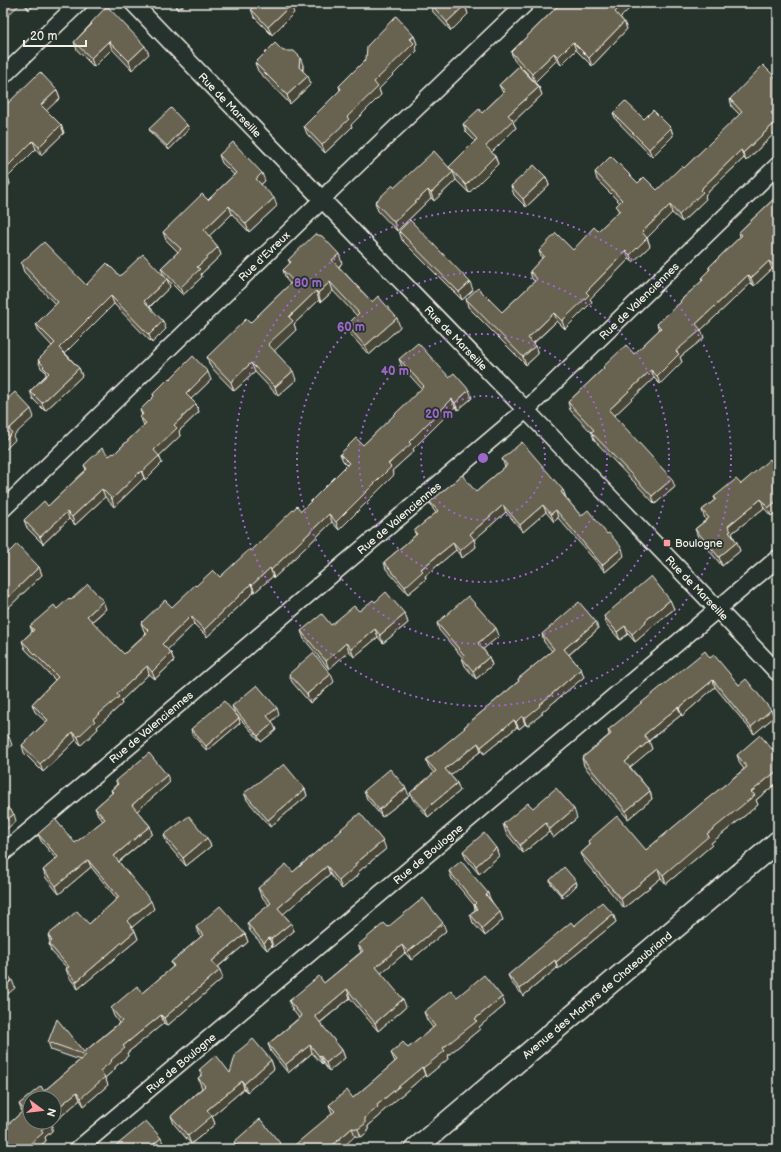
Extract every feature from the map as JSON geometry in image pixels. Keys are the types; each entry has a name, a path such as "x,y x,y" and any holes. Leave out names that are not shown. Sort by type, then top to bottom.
{"street":[{"path":"3,76 79,3"},
{"name":"Rue de Marseille","path":"133,3 778,673"},
{"name":"Rue d'Evreux","path":"3,510 331,190 526,3"},
{"name":"Rue de Valenciennes","path":"3,853 526,410 778,165"},
{"name":"Rue de Boulogne","path":"78,1149 778,558"},
{"name":"Avenue des Martyrs de Chateaubriand","path":"415,1149 778,841"}],"building":[{"path":"3,3 9,3 3,9"},
{"path":"257,3 290,3 291,5 268,27 251,9"},
{"path":"430,3 463,3 465,5 447,22"},
{"path":"561,3 624,3 615,12 624,22 589,58 573,42 558,57 554,53 532,74 511,52"},
{"path":"107,6 145,46 129,61 109,41 91,58 74,42"},
{"path":"396,16 414,36 410,39 414,43 374,82 378,87 347,117 349,119 322,145 304,126 341,89 339,86 366,59 367,46"},
{"path":"275,43 283,51 294,51 300,57 299,67 308,76 287,95 255,63"},
{"path":"763,65 776,78 778,76 778,106 771,113 778,120 743,153 741,150 702,188 701,190 703,192 679,215 670,205 642,232 647,238 630,255 626,251 586,292 589,295 562,321 554,313 528,338 535,346 523,357 466,299 478,288 502,312 537,279 530,271 544,256 539,251 556,233 573,250 594,227 598,231 620,210 616,206 622,200 595,172 611,156 638,183 644,177 657,190 682,166 684,168 742,112 730,99"},
{"path":"519,66 539,87 508,115 513,120 486,146 495,156 466,185 449,167 477,139 463,124 479,109 482,113 505,91 499,85"},
{"path":"40,72 57,90 41,105 61,125 39,147 33,141 3,171 3,108"},
{"path":"625,101 644,119 653,110 671,128 649,149 613,113"},
{"path":"171,108 187,125 167,146 149,129"},
{"path":"233,142 262,173 256,179 274,198 246,224 229,206 204,230 218,247 197,267 200,269 180,288 161,268 181,249 163,232 202,194 208,200 236,173 219,155"},
{"path":"434,151 453,172 431,193 428,190 394,222 375,202 393,185 395,187"},
{"path":"534,165 546,177 523,199 511,186"},
{"path":"3,172 7,177 3,181"},
{"path":"778,195 778,270 769,261 751,278 748,275 696,324 701,330 676,351 679,354 657,376 651,370 609,410 672,479 652,496 591,432 594,430 568,402 626,345 634,354 661,328 657,324 703,280 701,278 710,269 709,267 742,235 739,232"},
{"path":"410,220 470,282 459,292 399,231"},
{"path":"315,234 322,236 339,254 332,260 372,302 378,296 397,318 365,346 347,325 359,313 330,282 318,293 316,291 289,317 293,321 268,344 293,371 275,387 251,363 231,382 207,357 246,319 250,323 293,281 283,270 291,262 288,260"},
{"path":"44,242 86,285 107,263 120,276 143,254 167,279 144,301 163,321 149,335 111,296 59,348 79,368 42,403 30,391 49,373 38,360 55,343 36,324 58,302 21,263"},
{"path":"418,343 449,377 454,373 469,390 455,403 452,399 409,442 411,444 388,464 391,467 336,522 329,514 271,570 270,568 252,585 251,584 204,630 191,616 162,644 171,653 152,672 147,666 117,694 119,697 93,719 95,721 78,737 73,732 40,764 22,745 48,720 32,704 58,677 22,641 34,630 30,626 54,605 57,609 69,598 71,600 88,584 103,601 87,616 124,654 149,631 141,623 165,600 172,607 213,570 220,577 250,549 251,551 297,506 301,511 349,463 340,454 356,438 363,445 424,386 399,359"},
{"path":"193,356 208,372 186,394 196,404 174,425 177,428 154,450 159,456 112,499 102,489 72,517 67,512 40,537 24,520 44,501 48,506 87,469 84,465 102,448 109,456 113,453 114,454 146,423 140,417 143,414 140,410 154,396 153,394"},
{"path":"15,392 31,409 9,429 12,433 3,442 3,403"},
{"path":"522,442 563,490 561,492 581,516 588,510 607,534 609,533 622,548 602,565 556,510 551,514 543,505 520,525 503,505 470,534 474,539 460,551 453,543 421,569 423,571 405,587 384,562 417,534 414,531 438,511 430,502 462,475 476,492 507,465 502,459"},
{"path":"778,457 778,500 768,508 761,499 728,526 731,531 729,532 737,542 719,557 695,529 709,518 702,510 716,499 714,497 736,479 741,484 770,459 772,462"},
{"path":"17,544 39,567 5,600 3,598 3,558"},
{"path":"651,576 670,600 632,634 625,626 617,632 604,616"},
{"path":"386,592 405,614 380,635 375,629 351,649 346,643 326,661 301,631 322,614 331,625 354,606 359,611 373,600 375,602"},
{"path":"468,596 496,628 478,643 489,657 473,671 462,658 465,656 437,623"},
{"path":"579,602 596,622 564,649 581,669 524,719 522,716 516,722 514,720 481,747 478,743 445,769 457,783 425,810 410,793 436,771 426,760 465,728 464,727 519,681 518,679 554,649 542,634"},
{"path":"705,651 710,658 714,655 739,685 746,679 771,710 751,727 713,680 644,735 649,741 625,762 650,791 626,811 582,758 611,734 608,730"},
{"path":"313,653 331,674 307,694 289,674"},
{"path":"257,685 277,708 267,716 273,723 258,736 232,706"},
{"path":"224,701 239,718 206,746 191,729"},
{"path":"3,730 9,737 3,743"},
{"path":"760,735 772,749 777,746 778,747 778,770 751,792 755,795 707,834 709,836 663,875 658,869 621,899 581,853 591,844 588,841 617,816 646,850 747,767 737,755"},
{"path":"149,753 167,775 132,805 150,826 114,856 151,901 127,921 135,931 76,982 66,969 69,967 49,944 52,941 48,935 77,911 89,924 119,897 88,860 56,886 43,870 58,857 38,834 55,819 75,843 105,819 95,808 113,792 111,790 118,784 116,781"},
{"path":"284,764 305,789 268,820 244,793"},
{"path":"390,769 406,788 379,810 364,791"},
{"path":"556,788 574,809 550,829 546,823 520,845 503,824 528,803 533,808"},
{"path":"3,803 14,814 3,823"},
{"path":"360,813 383,841 355,864 356,866 339,881 327,866 278,908 291,923 264,943 247,923 271,903 258,888 286,864 293,872"},
{"path":"189,816 207,838 183,858 164,835"},
{"path":"484,833 496,848 476,866 463,851"},
{"path":"461,861 488,893 486,895 500,912 482,928 470,914 477,909 474,905 476,903 449,871"},
{"path":"564,867 576,881 561,894 550,880"},
{"path":"423,898 443,923 408,952 402,945 376,967 403,999 375,1023 347,989 315,1016 342,1050 326,1063 310,1045 285,1065 268,1044 302,1016 289,1001 319,976 324,983 363,951 358,945 384,923 388,927"},
{"path":"602,902 613,914 556,962 555,960 520,989 508,975 571,922 574,926"},
{"path":"220,906 245,934 212,961 220,970 164,1018 161,1015 123,1046 125,1048 100,1071 105,1077 81,1098 77,1092 62,1104 62,1090 45,1090 86,1055 48,1042 57,1019 84,1052 122,1021 111,1008 137,986 142,993 174,966 171,962 203,935 196,927"},
{"path":"3,969 12,980 3,988"},
{"path":"484,975 502,997 475,1019 477,1021 443,1048 445,1051 423,1068 422,1067 377,1105 378,1107 365,1118 365,1124 358,1129 352,1128 328,1149 290,1149 335,1111 329,1105 347,1090 353,1098 397,1060 391,1053 403,1042 408,1048 435,1026 424,1012 451,990 457,997"},
{"path":"253,1039 271,1060 244,1084 242,1081 207,1110 212,1116 188,1136 171,1116 205,1086 198,1078 203,1074 199,1070 216,1055 230,1073 236,1053"},
{"path":"41,1086 43,1090 36,1090"},
{"path":"22,1112 22,1130 41,1130 43,1133 24,1149 17,1149 12,1144 8,1148 3,1142 3,1129"},
{"path":"260,1119 285,1149 240,1149 234,1142"},
{"path":"146,1121 161,1138 148,1149 112,1149"}],"place":[{"name":"Boulogne","path":"667,543"}]}
